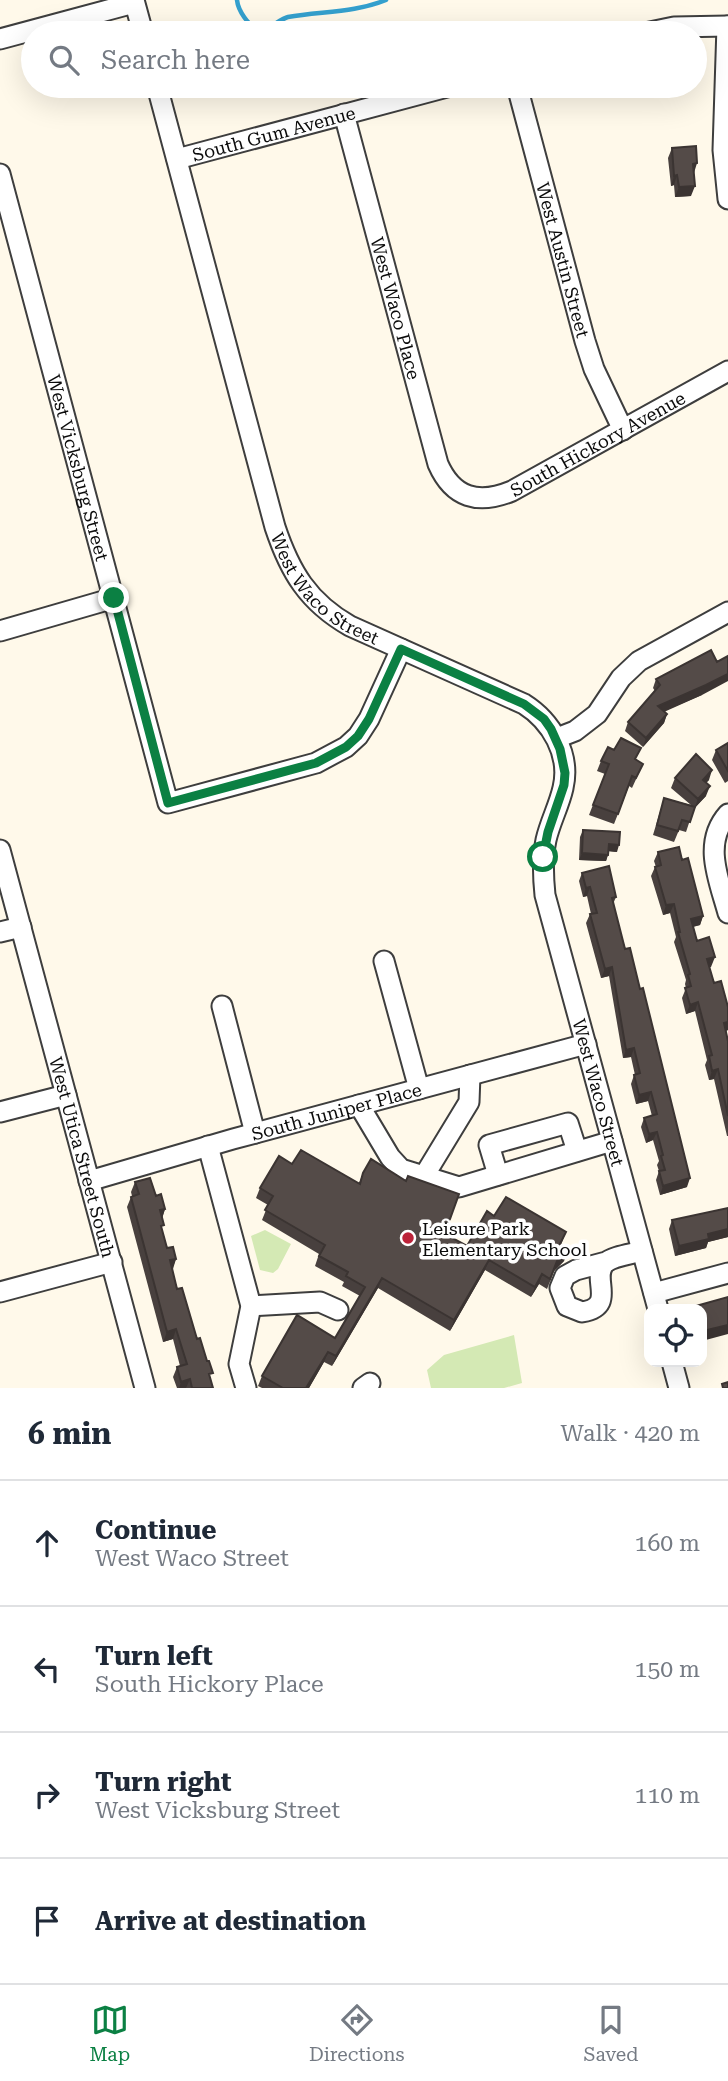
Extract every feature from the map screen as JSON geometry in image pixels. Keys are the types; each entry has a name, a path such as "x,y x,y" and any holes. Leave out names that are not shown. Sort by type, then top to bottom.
{"street":[{"path":"65,21 134,2 140,21"},
{"path":"707,26 728,26 723,150 728,199"},
{"path":"0,39 21,33"},
{"name":"West Waco Street","path":"160,98 275,527 290,566 300,583 329,615 524,704 544,719 556,738 563,760 564,785 548,832 542,869 548,908 656,1301"},
{"name":"South Gum Avenue","path":"177,159 405,98"},
{"name":"West Austin Street","path":"520,98 588,350 594,369 623,430"},
{"name":"West Waco Place","path":"344,114 438,464 448,482 462,493"},
{"name":"West Vicksburg Street","path":"0,174 168,803 316,763 346,747 358,736 369,719 401,649"},
{"name":"South Hickory Avenue","path":"462,493 478,498 502,496 728,371"},
{"path":"0,631 114,598"},
{"path":"556,738 575,731 597,715 621,678 639,661 728,612"},
{"path":"728,814 719,827 713,848 728,913"},
{"name":"West Utica Street South","path":"0,850 145,1388"},
{"path":"0,933 21,927"},
{"path":"384,961 419,1089"},
{"path":"222,1006 256,1133"},
{"name":"South Juniper Place","path":"89,1181 208,1146 586,1044"},
{"path":"424,1176 468,1102 470,1075"},
{"path":"0,1112 66,1094"},
{"path":"359,1105 390,1157 401,1169 459,1187 612,1141"},
{"path":"498,1175 489,1145 569,1123 577,1151"},
{"path":"208,1146 251,1306 239,1364 246,1388"},
{"path":"606,1262 642,1251"},
{"path":"0,1292 112,1262"},
{"path":"656,1301 728,1273"},
{"path":"251,1306 320,1303 338,1310"},
{"path":"673,1367 679,1388"}],"green space":[{"path":"265,1230 291,1244 278,1269 273,1273 260,1270 251,1236"},
{"path":"514,1335 522,1383 504,1388 431,1388 427,1370 444,1355"}],"building":[{"path":"696,146 697,163 693,164 695,186 679,187 677,175 674,176 672,148"},
{"path":"711,650 717,662 728,656 728,674 658,706 667,714 646,738 628,722 660,685 656,679"},
{"path":"621,738 641,748 635,759 643,764 636,778 632,776 618,814 593,805 609,764 601,761 608,747 614,750"},
{"path":"728,743 728,771 716,750"},
{"path":"696,754 712,770 703,780 710,786 698,799 675,778"},
{"path":"664,798 695,807 690,822 682,820 678,831 657,825"},
{"path":"583,830 620,832 619,845 609,844 608,855 582,853"},
{"path":"679,847 682,860 688,858 703,916 691,919 697,941 709,937 715,957 707,959 714,983 721,981 728,1007 728,1022 724,1023 728,1041 728,1116 718,1069 712,1071 709,1056 712,1055 698,1002 690,1005 685,988 691,986 690,974 678,932 674,904 666,905 655,867 661,865 658,852"},
{"path":"609,866 616,897 612,898 625,949 630,948 640,989 643,988 690,1178 663,1186 659,1171 665,1170 657,1132 649,1134 644,1118 657,1114 651,1092 639,1095 634,1075 640,1073 634,1048 626,1050 612,967 605,969 590,914 597,913 590,887 586,888 582,873"},
{"name":"Leisure Park Elementary School","path":"301,1150 360,1184 371,1159 406,1181 408,1176 459,1194 450,1219 441,1232 467,1246 487,1211 494,1216 506,1197 566,1232 559,1246 567,1251 557,1261 550,1279 542,1274 535,1287 489,1260 454,1320 382,1278 336,1356 328,1352 306,1388 283,1388 262,1376 297,1315 335,1338 365,1287 346,1276 348,1272 319,1256 325,1245 265,1210 273,1196 260,1188 279,1156 292,1164"},
{"path":"150,1178 156,1196 161,1194 165,1209 160,1210 164,1225 161,1226 167,1248 173,1247 176,1259 170,1260 177,1289 182,1288 197,1339 200,1338 209,1361 213,1373 209,1374 213,1388 192,1388 190,1379 181,1382 177,1367 187,1364 176,1329 167,1332 131,1197 139,1194 135,1182"},
{"path":"728,1208 728,1229 708,1234 709,1239 679,1246 672,1220"},
{"path":"728,1297 728,1325 707,1330 707,1304 703,1304"}],"waterway":[{"path":"237,0 247,21"},
{"path":"279,21 288,17 350,10 386,0"}],"place":[{"name":"Leisure Park Elementary School","path":"408,1238"}],"route":[{"path":"114,598 168,803 316,763 346,747 358,736 369,719 401,649 524,704 544,719 551,729 560,749 565,773 543,857"}]}
